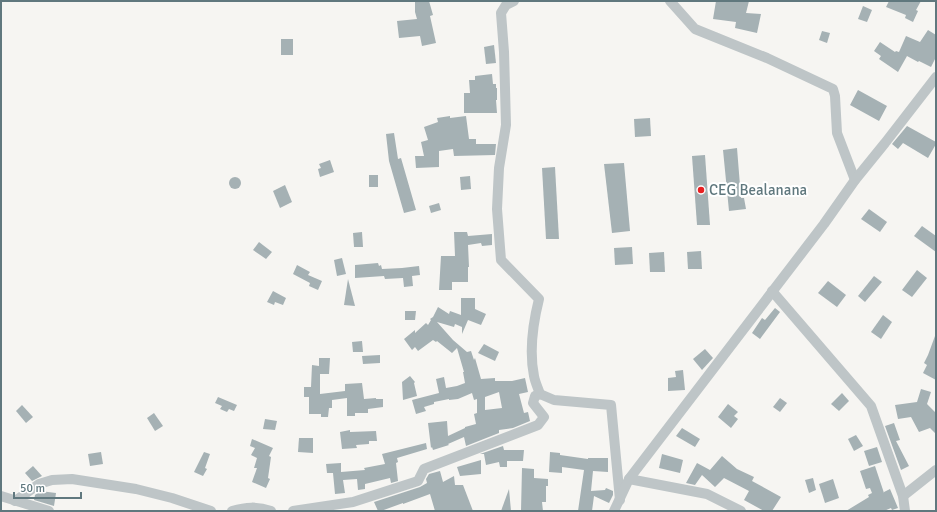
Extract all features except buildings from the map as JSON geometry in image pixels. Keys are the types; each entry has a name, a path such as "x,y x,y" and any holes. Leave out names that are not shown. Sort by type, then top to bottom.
{"street":[{"path":"514,1 506,5 501,14 504,52 506,125 499,168 497,209 501,260 539,299 532,339 532,352 534,377 540,394 554,400 611,405 620,500"},
{"path":"670,1 695,29 767,58 833,89 835,96 837,133 855,180"},
{"path":"614,511 629,479 824,224 855,180 890,138 936,77"},
{"path":"772,291 871,406 902,496 905,511"},
{"path":"294,511 353,502 418,481 424,469 538,425 544,417 533,403 535,396 540,394"},
{"path":"902,496 936,470"},
{"path":"15,501 39,484 52,480 72,479 136,489 172,498 211,511"},
{"path":"629,479 707,494 741,511"},
{"path":"1,496 49,511"},
{"path":"232,511 244,507 262,508 271,511"}],"place":[{"name":"CEG Bealanana","path":"701,190"}]}
